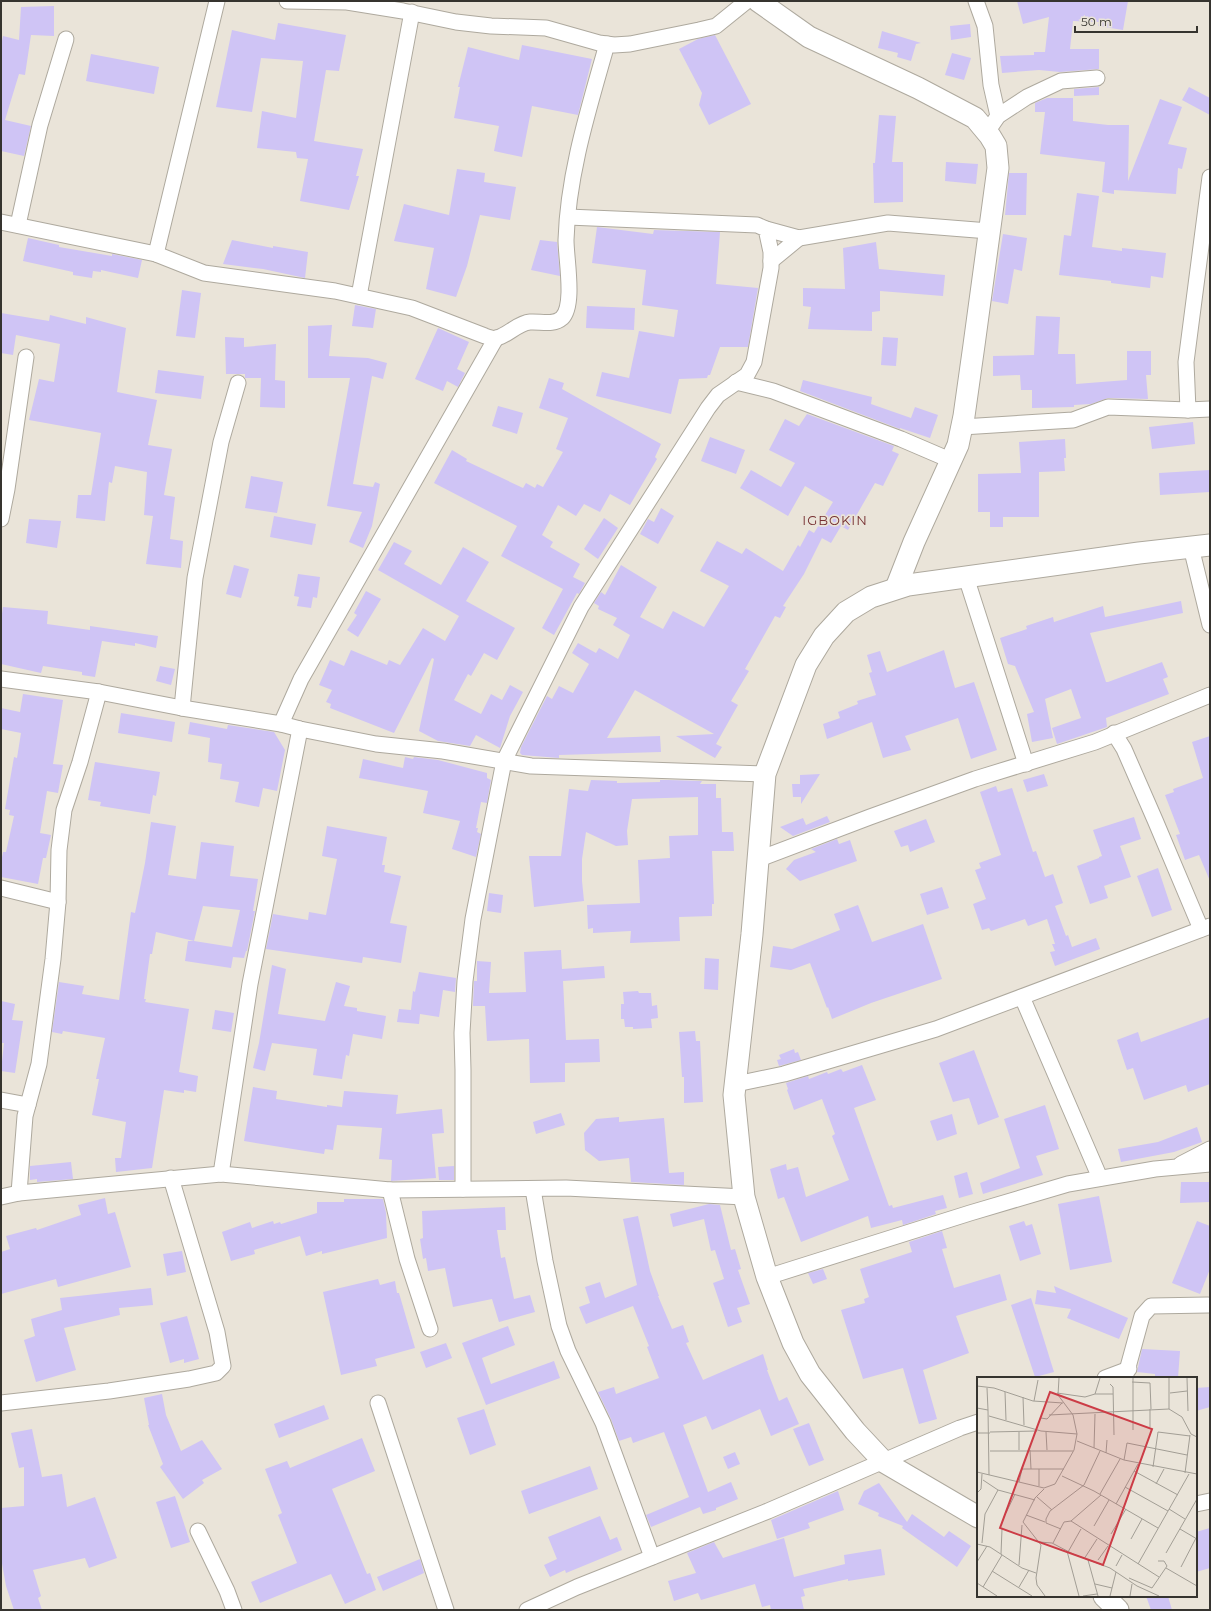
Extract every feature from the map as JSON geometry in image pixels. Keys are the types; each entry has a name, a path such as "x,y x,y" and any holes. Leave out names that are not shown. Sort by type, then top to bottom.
{"main road":[{"path":"758,1 809,37 918,88 975,118 992,124 998,168 962,427 958,445 914,542 896,588"},
{"path":"977,1516 884,1462 855,1431 810,1374 793,1343 767,1277 744,1197 734,1095 759,859 766,774 806,665 824,636 846,612 870,597 908,585 1200,546"},
{"path":"1105,1597 1118,1610"}],"street":[{"path":"156,254 217,1"},
{"path":"287,1 347,2 416,9 456,22 491,26 546,28 607,44 630,44 716,26 747,1"},
{"path":"976,1 985,26 991,85 992,124"},
{"path":"360,296 416,9"},
{"path":"18,225 40,126 66,39"},
{"path":"281,724 301,679 496,338 529,322 553,322 562,318 566,310 570,298 566,255 568,217 581,137 607,44"},
{"path":"992,124 1027,96 1061,81 1097,78"},
{"path":"1188,410 1186,362 1210,177"},
{"path":"568,217 757,225 799,238 888,224 989,231"},
{"path":"1,222 156,254 204,273 335,291 412,308 485,336 496,338"},
{"path":"463,1189 464,1070 462,1033 465,981 472,919 504,762 581,607 708,408 718,395 747,375 754,362 771,268 770,245 766,229"},
{"path":"771,261 799,238"},
{"path":"1,519 7,489 26,357"},
{"path":"736,382 773,391 901,439 950,460"},
{"path":"182,708 195,578 221,442 238,383"},
{"path":"962,427 1073,420 1108,407 1188,410 1210,409"},
{"path":"1200,546 1210,625"},
{"path":"966,577 1026,764"},
{"path":"1,679 99,692 182,708 281,724 376,744 443,751 531,766 766,774"},
{"path":"19,1193 25,1116 39,1064 53,959 58,902 59,850 64,810 80,762 99,692"},
{"path":"759,859 975,779 1095,742 1210,695"},
{"path":"220,1174 250,984 300,729"},
{"path":"736,1084 784,1074 936,1029 1206,928 1124,749 1114,733"},
{"path":"1,888 58,902"},
{"path":"1022,997 1100,1178"},
{"path":"1,1100 28,1105"},
{"path":"1175,1166 1210,1149"},
{"path":"767,1277 1068,1184 1175,1166 1210,1164"},
{"path":"1,1198 19,1193 220,1174 390,1190 566,1188 744,1197"},
{"path":"1,1403 109,1391 189,1379 216,1373 223,1366 217,1332 171,1178"},
{"path":"533,1189 545,1261 559,1326 568,1351 603,1423 652,1557"},
{"path":"390,1190 407,1259 430,1329"},
{"path":"1109,1377 1127,1373 1142,1316 1151,1306 1208,1306"},
{"path":"378,1403 446,1610"},
{"path":"527,1610 577,1587 768,1511 960,1428 977,1422"},
{"path":"1197,1504 1210,1501"},
{"path":"198,1531 227,1591 234,1610"}],"building":[{"path":"1017,1 1128,1 1123,30 1098,26 1099,22 1073,21 1070,49 1099,49 1099,69 1060,72 1039,70 1002,73 1000,56 1034,55 1034,52 1045,52 1049,17 1023,24"},
{"path":"54,6 54,36 31,35 25,75 19,74 5,120 31,126 24,156 1,151 1,46 3,36 19,40 21,7"},
{"path":"278,23 346,35 339,71 326,70 314,141 363,149 356,176 359,176 349,210 300,201 308,159 297,158 296,152 257,148 262,111 296,118 303,61 261,58 252,112 216,107 232,30 275,40"},
{"path":"970,24 971,37 951,40 950,26"},
{"path":"882,31 921,43 916,44 911,61 897,57 898,53 878,48"},
{"path":"715,35 751,104 709,125 699,105 702,93 679,49 698,39"},
{"path":"522,45 592,59 578,115 532,106 522,157 494,151 499,126 454,118 460,87 458,87 468,47 519,60"},
{"path":"952,53 971,58 964,80 945,75"},
{"path":"91,54 159,67 154,94 86,81"},
{"path":"1099,87 1099,95 1074,96 1074,89"},
{"path":"1189,87 1210,98 1210,115 1182,100"},
{"path":"1047,98 1073,98 1073,121 1108,125 1129,125 1128,181 1160,99 1182,107 1168,144 1187,148 1182,169 1178,168 1176,194 1114,190 1114,194 1102,192 1105,162 1040,154 1045,112 1035,112 1035,103"},
{"path":"879,115 896,116 892,162 903,162 903,202 874,203 873,163 875,163"},
{"path":"946,162 978,164 976,184 945,181"},
{"path":"457,169 485,173 484,182 516,187 510,220 480,215 467,266 456,297 426,289 434,248 394,241 404,204 449,215"},
{"path":"1009,173 1027,173 1026,215 1005,215"},
{"path":"1077,193 1099,196 1092,247 1122,251 1122,248 1166,253 1163,278 1151,276 1150,288 1111,283 1111,281 1059,275 1064,235 1071,236"},
{"path":"597,227 653,234 654,230 720,232 716,284 758,288 748,347 720,347 710,375 708,375 707,378 679,379 671,414 596,396 602,372 629,378 639,331 674,337 678,310 642,305 646,270 592,263"},
{"path":"1003,234 1027,238 1022,271 1014,269 1008,304 992,301"},
{"path":"28,238 59,245 59,247 112,256 112,254 142,260 138,278 101,270 101,272 93,271 92,278 73,275 73,272 23,261"},
{"path":"232,240 273,248 273,246 308,252 305,278 263,269 223,264"},
{"path":"540,240 557,242 560,276 531,270"},
{"path":"876,242 879,269 945,275 943,296 880,291 880,311 872,312 872,331 808,329 811,307 803,306 803,288 845,289 843,248"},
{"path":"182,290 201,293 195,338 176,336"},
{"path":"355,305 376,309 373,328 352,326"},
{"path":"587,306 635,308 634,330 586,328"},
{"path":"1,313 49,321 50,315 86,324 86,317 126,328 117,392 157,400 148,445 172,449 164,495 175,497 170,539 183,541 181,568 146,564 153,516 144,515 147,472 115,466 112,483 109,482 105,521 76,518 78,495 91,495 101,433 29,420 39,379 54,382 60,344 16,335 13,355 1,353"},
{"path":"1036,316 1060,317 1058,354 1075,354 1076,384 1127,380 1127,351 1151,351 1151,375 1146,375 1148,399 1108,398 1091,404 1074,405 1074,407 1032,408 1032,390 1021,390 1020,375 993,376 993,356 1034,355"},
{"path":"332,325 329,356 368,358 387,363 383,379 372,376 353,484 373,487 375,482 380,484 372,526 363,548 349,542 362,512 327,506 350,378 308,378 308,326"},
{"path":"438,328 469,342 457,369 465,373 458,387 447,381 443,391 415,379"},
{"path":"225,337 244,338 244,347 276,344 275,380 285,381 285,408 260,407 261,378 245,378 245,374 226,374"},
{"path":"883,337 898,338 896,366 881,365"},
{"path":"158,370 204,376 201,399 155,393"},
{"path":"549,378 564,383 562,389 661,444 655,457 657,459 630,505 610,494 600,512 584,504 576,516 558,505 542,535 553,542 550,547 580,564 573,577 585,583 579,594 577,593 554,635 542,628 563,589 501,556 517,526 434,483 452,450 467,459 466,461 523,488 526,483 535,488 537,484 543,487 563,452 556,449 568,418 539,408"},
{"path":"803,380 872,397 871,404 911,418 915,407 938,415 930,438 900,429 800,391"},
{"path":"498,406 523,413 517,434 492,426"},
{"path":"807,414 894,446 892,451 899,454 883,486 875,483 848,530 841,526 831,543 822,538 804,574 783,606 786,607 780,618 775,616 745,669 749,671 731,701 738,705 716,744 722,747 715,758 676,736 714,734 635,690 607,738 660,736 661,752 559,755 559,758 522,755 520,753 521,747 547,696 552,699 559,686 573,693 589,664 572,653 578,643 596,653 599,648 618,659 630,635 613,625 617,618 598,609 599,606 594,603 601,592 605,595 621,565 657,587 640,617 663,629 673,611 704,627 729,586 700,571 717,541 742,554 746,548 783,571 798,545 800,547 809,530 814,533 833,502 805,486 788,516 740,488 751,470 781,487 795,463 769,450 785,419 799,426"},
{"path":"1193,422 1195,444 1152,449 1149,427"},
{"path":"710,437 745,450 736,474 701,461"},
{"path":"1065,439 1065,471 1039,472 1039,517 1003,517 1003,527 990,527 990,512 978,512 978,474 1021,473 1019,442"},
{"path":"1210,470 1210,492 1160,495 1159,473"},
{"path":"251,476 283,482 277,513 245,508"},
{"path":"661,508 674,516 658,544 640,534 648,519 654,522"},
{"path":"274,516 316,524 312,545 270,537"},
{"path":"604,518 618,528 598,559 584,549"},
{"path":"29,519 61,521 57,548 26,543"},
{"path":"394,542 412,551 404,564 441,585 463,547 489,562 466,601 515,628 497,660 484,653 471,676 468,674 454,700 481,714 491,694 502,700 510,685 523,692 510,716 500,748 476,735 470,746 438,741 419,731 434,659 432,658 394,733 330,708 331,704 326,702 332,690 319,685 330,660 344,666 351,650 387,665 389,660 400,665 423,628 445,641 459,616 378,570"},
{"path":"234,565 249,569 241,598 226,594"},
{"path":"298,574 320,577 317,598 313,597 311,608 297,606 299,597 294,596"},
{"path":"366,591 381,599 358,637 347,630 357,615 354,613"},
{"path":"1181,601 1183,613 1090,633 1106,682 1162,662 1168,677 1163,679 1169,694 1106,718 1107,727 1057,744 1052,728 1081,718 1071,689 1045,699 1053,738 1032,742 1027,714 1034,712 1015,666 1008,664 1000,638 1027,629 1026,626 1053,617 1054,622 1103,606 1105,617"},
{"path":"3,607 48,611 47,624 90,630 90,626 158,636 156,648 135,643 135,646 102,641 95,677 82,675 82,672 43,666 41,673 1,664 1,620"},
{"path":"944,650 955,688 974,682 997,750 971,759 958,718 905,736 911,750 883,758 872,722 827,739 823,724 840,718 838,712 858,704 857,701 876,695 869,673 872,672 867,655 880,651 887,672"},
{"path":"160,666 175,669 171,685 156,681"},
{"path":"23,694 63,700 53,764 63,765 58,793 47,791 40,833 51,835 46,858 43,858 38,884 1,877 3,852 6,852 14,816 9,815 10,810 5,809 14,757 17,758 21,733 1,729 1,708 20,712"},
{"path":"121,713 175,722 172,742 118,733"},
{"path":"190,722 227,729 228,725 274,732 285,750 277,791 263,788 259,807 235,802 239,782 220,779 222,764 208,762 210,738 188,734"},
{"path":"1210,736 1210,881 1199,855 1185,860 1176,835 1180,834 1165,795 1174,792 1173,789 1203,778 1192,742"},
{"path":"405,757 413,759 414,757 438,760 487,773 487,778 491,780 487,803 481,802 476,828 478,828 477,832 481,834 476,857 452,849 460,821 423,813 428,791 359,778 363,759 403,768"},
{"path":"95,762 160,772 156,796 153,795 150,814 100,806 101,802 88,800"},
{"path":"820,774 801,804 801,797 793,797 792,784 800,784 800,775"},
{"path":"1044,774 1048,786 1027,792 1023,780"},
{"path":"591,780 617,781 617,783 660,782 660,780 702,781 700,784 716,784 716,798 721,798 722,832 733,832 734,851 712,851 714,904 712,904 712,916 679,917 680,941 630,943 631,931 593,933 593,928 588,929 587,905 640,903 638,860 670,858 669,836 698,835 698,797 632,799 627,831 628,845 616,846 586,832 582,859 584,901 534,907 529,856 561,856 569,789 588,791"},
{"path":"996,786 998,792 1012,788 1033,852 1036,851 1045,877 1053,874 1063,903 1055,906 1066,936 1068,935 1072,947 1096,938 1100,949 1055,966 1050,952 1055,951 1052,944 1055,944 1047,919 1028,926 1025,919 991,931 989,928 982,930 973,904 986,899 975,870 981,868 979,863 1001,855 980,792"},
{"path":"827,816 830,822 793,836 780,827 803,818 806,825"},
{"path":"1134,817 1141,839 1120,846 1131,877 1104,886 1108,898 1090,904 1077,866 1102,856 1093,830"},
{"path":"926,819 935,842 910,852 908,845 901,847 894,831"},
{"path":"151,822 176,826 168,875 196,879 201,842 234,846 230,876 258,879 253,911 255,911 247,951 244,958 233,957 231,968 185,961 188,941 194,941 156,932 152,954 150,954 144,999 146,999 145,1002 189,1009 179,1072 198,1076 196,1092 184,1090 184,1093 164,1090 152,1168 116,1172 115,1158 121,1158 126,1122 92,1115 99,1079 96,1079 105,1038 63,1031 62,1034 52,1032 59,982 84,986 82,994 119,1000 131,912 135,913","holes":["203,906 240,910 232,947 194,941"]},
{"path":"327,826 387,837 382,865 385,865 384,872 401,876 390,923 407,926 401,963 363,957 362,963 266,949 273,914 308,920 309,912 326,915 337,859 322,856"},
{"path":"837,839 839,844 850,840 857,861 800,881 786,869 794,860 816,852 811,849"},
{"path":"1158,868 1172,910 1152,917 1137,876"},
{"path":"942,887 949,908 927,915 920,894"},
{"path":"489,893 503,895 501,913 487,911"},
{"path":"858,905 872,942 923,924 942,979 871,1003 832,1019 810,963 791,970 770,967 773,946 792,949 840,930 834,914"},
{"path":"561,950 562,969 604,966 605,978 563,981 566,1040 599,1039 600,1062 565,1063 565,1082 530,1083 529,1039 487,1041 485,1006 473,1006 474,981 477,981 477,961 491,962 489,993 526,992 524,952"},
{"path":"705,958 719,959 718,990 704,989"},
{"path":"272,965 286,969 278,1014 325,1021 336,982 350,986 344,1006 357,1008 357,1011 386,1016 382,1039 353,1034 349,1056 346,1055 342,1079 313,1075 317,1049 272,1043 265,1071 253,1068 259,1043"},
{"path":"419,972 456,978 455,992 443,990 439,1017 420,1014 419,1024 397,1022 399,1009 411,1010 413,991 415,992"},
{"path":"638,991 639,993 651,993 652,1006 657,1005 658,1018 651,1019 652,1028 633,1029 633,1027 625,1027 624,1019 621,1019 621,1004 624,1004 623,992"},
{"path":"1,1001 15,1004 12,1020 23,1021 15,1073 1,1071 4,1043 1,1043"},
{"path":"215,1010 234,1013 231,1032 212,1029"},
{"path":"1210,1017 1210,1084 1188,1092 1186,1085 1144,1100 1133,1068 1127,1070 1117,1040 1138,1032 1141,1042"},
{"path":"695,1031 696,1041 700,1041 703,1102 684,1103 684,1077 682,1077 679,1032"},
{"path":"794,1049 795,1053 798,1052 801,1060 779,1066 777,1060 781,1059 779,1055"},
{"path":"974,1050 999,1117 978,1125 969,1098 953,1102 939,1063"},
{"path":"862,1065 876,1100 854,1108 889,1206 892,1205 893,1208 943,1195 947,1208 935,1211 936,1214 903,1225 902,1220 871,1228 868,1216 801,1242 784,1197 778,1199 770,1169 786,1164 787,1170 798,1167 806,1197 849,1180 832,1136 835,1134 822,1099 794,1110 786,1083 808,1076 809,1079 827,1072 828,1074 841,1069 843,1072"},
{"path":"253,1087 277,1091 276,1099 327,1107 327,1105 342,1107 344,1091 398,1095 396,1114 442,1109 444,1133 432,1134 436,1178 391,1181 392,1160 379,1159 382,1128 337,1125 333,1150 325,1149 324,1154 244,1141"},
{"path":"1045,1105 1059,1149 1036,1156 1043,1175 983,1194 980,1183 1020,1168 1004,1119"},
{"path":"561,1113 565,1125 536,1134 533,1122"},
{"path":"952,1114 957,1134 937,1141 930,1121"},
{"path":"619,1117 619,1122 664,1118 669,1173 684,1172 684,1185 631,1182 629,1158 599,1161 585,1150 584,1133 596,1119"},
{"path":"1197,1127 1202,1142 1174,1152 1121,1162 1118,1149 1158,1142"},
{"path":"71,1162 73,1179 37,1182 37,1179 30,1180 30,1166"},
{"path":"454,1166 454,1180 439,1180 438,1167"},
{"path":"967,1172 973,1194 959,1198 954,1176"},
{"path":"1181,1182 1210,1182 1210,1202 1180,1203"},
{"path":"1099,1196 1112,1262 1070,1270 1058,1204"},
{"path":"105,1198 108,1214 115,1212 131,1267 58,1287 56,1279 1,1294 1,1252 10,1249 6,1236 36,1228 37,1230 81,1215 78,1205"},
{"path":"344,1199 383,1199 386,1213 387,1238 322,1254 322,1251 306,1256 300,1236 254,1250 255,1254 231,1261 222,1232 250,1222 252,1228 273,1221 274,1224 280,1222 281,1224 317,1213 317,1202 344,1202"},
{"path":"709,1204 720,1205 731,1250 735,1249 741,1269 738,1270 750,1304 737,1308 742,1322 728,1327 713,1283 724,1279 715,1250 711,1251 704,1219 673,1227 670,1214"},
{"path":"505,1207 506,1230 497,1230 501,1258 505,1257 514,1299 530,1295 535,1312 499,1322 492,1299 453,1307 445,1268 428,1271 426,1258 423,1259 420,1239 423,1238 422,1211"},
{"path":"638,1216 650,1271 658,1296 672,1329 683,1325 689,1342 686,1343 703,1380 763,1354 767,1370 779,1401 787,1397 799,1424 771,1436 760,1409 712,1430 706,1416 683,1425 708,1492 731,1482 738,1499 716,1508 716,1510 703,1514 700,1507 651,1527 646,1515 689,1497 664,1432 633,1443 631,1437 619,1441 611,1419 598,1392 614,1387 616,1394 659,1378 647,1347 649,1346 633,1306 586,1324 579,1307 590,1303 585,1287 600,1282 605,1298 637,1285 623,1219"},
{"path":"1024,1221 1026,1226 1032,1224 1041,1254 1020,1261 1009,1226"},
{"path":"1197,1221 1210,1226 1210,1269 1200,1294 1172,1283"},
{"path":"942,1231 947,1248 942,1249 954,1288 1000,1274 1007,1300 956,1316 969,1353 923,1370 937,1419 919,1424 903,1368 863,1379 841,1310 865,1303 864,1299 869,1297 860,1269 912,1252 909,1242"},
{"path":"182,1251 186,1272 167,1276 163,1254"},
{"path":"823,1269 827,1279 813,1284 808,1273"},
{"path":"378,1279 380,1285 395,1281 397,1293 399,1293 415,1348 375,1359 377,1366 341,1375 323,1292"},
{"path":"1054,1286 1128,1318 1119,1339 1067,1318 1071,1309 1035,1304 1037,1290 1056,1293"},
{"path":"151,1288 153,1305 119,1308 120,1315 64,1328 76,1370 36,1382 24,1340 35,1336 31,1319 62,1310 60,1298"},
{"path":"1031,1298 1054,1372 1035,1377 1011,1305"},
{"path":"187,1316 199,1359 184,1363 184,1359 170,1363 160,1323"},
{"path":"508,1326 515,1345 482,1358 491,1384 554,1361 560,1378 486,1405 462,1343"},
{"path":"446,1343 452,1358 426,1368 420,1352"},
{"path":"1142,1349 1180,1351 1178,1377 1155,1377 1155,1374 1137,1372"},
{"path":"1210,1387 1210,1407 1197,1411 1197,1388"},
{"path":"162,1394 166,1415 181,1451 202,1440 222,1469 202,1480 204,1483 183,1499 160,1467 163,1464 148,1425 144,1398"},
{"path":"324,1405 329,1419 279,1438 274,1424"},
{"path":"484,1409 496,1445 470,1455 457,1418"},
{"path":"809,1423 824,1460 809,1466 793,1429"},
{"path":"32,1429 42,1477 62,1474 67,1507 95,1497 117,1558 89,1568 85,1558 33,1570 41,1596 38,1598 42,1610 14,1610 6,1586 1,1558 1,1508 24,1506 24,1467 19,1468 11,1433"},
{"path":"362,1438 375,1471 332,1489 367,1574 370,1573 376,1590 345,1604 331,1574 260,1603 251,1582 297,1563 278,1515 282,1513 265,1469 287,1461 290,1468"},
{"path":"735,1452 740,1464 728,1469 723,1457"},
{"path":"590,1466 598,1489 529,1514 521,1491"},
{"path":"879,1483 907,1522 912,1514 944,1537 949,1531 971,1546 957,1567 902,1528 903,1526 878,1516 879,1513 858,1504 864,1491"},
{"path":"838,1491 844,1510 808,1523 810,1528 777,1539 771,1520"},
{"path":"175,1496 190,1542 171,1548 156,1502"},
{"path":"600,1516 610,1540 617,1537 622,1550 566,1573 565,1570 550,1577 544,1565 557,1559 548,1537"},
{"path":"1210,1528 1210,1568 1197,1572 1197,1532"},
{"path":"784,1538 794,1577 845,1564 844,1555 881,1549 885,1575 848,1581 848,1579 803,1589 805,1596 801,1597 804,1610 771,1610 770,1605 762,1607 755,1584 701,1600 698,1593 674,1601 668,1581 696,1573 687,1553 714,1542 723,1558"},
{"path":"420,1559 424,1573 383,1591 377,1577"},
{"path":"1146,1597 1168,1597 1172,1610 1151,1610"}],"district":[{"name":"IGBOKIN","path":"835,520"}]}
